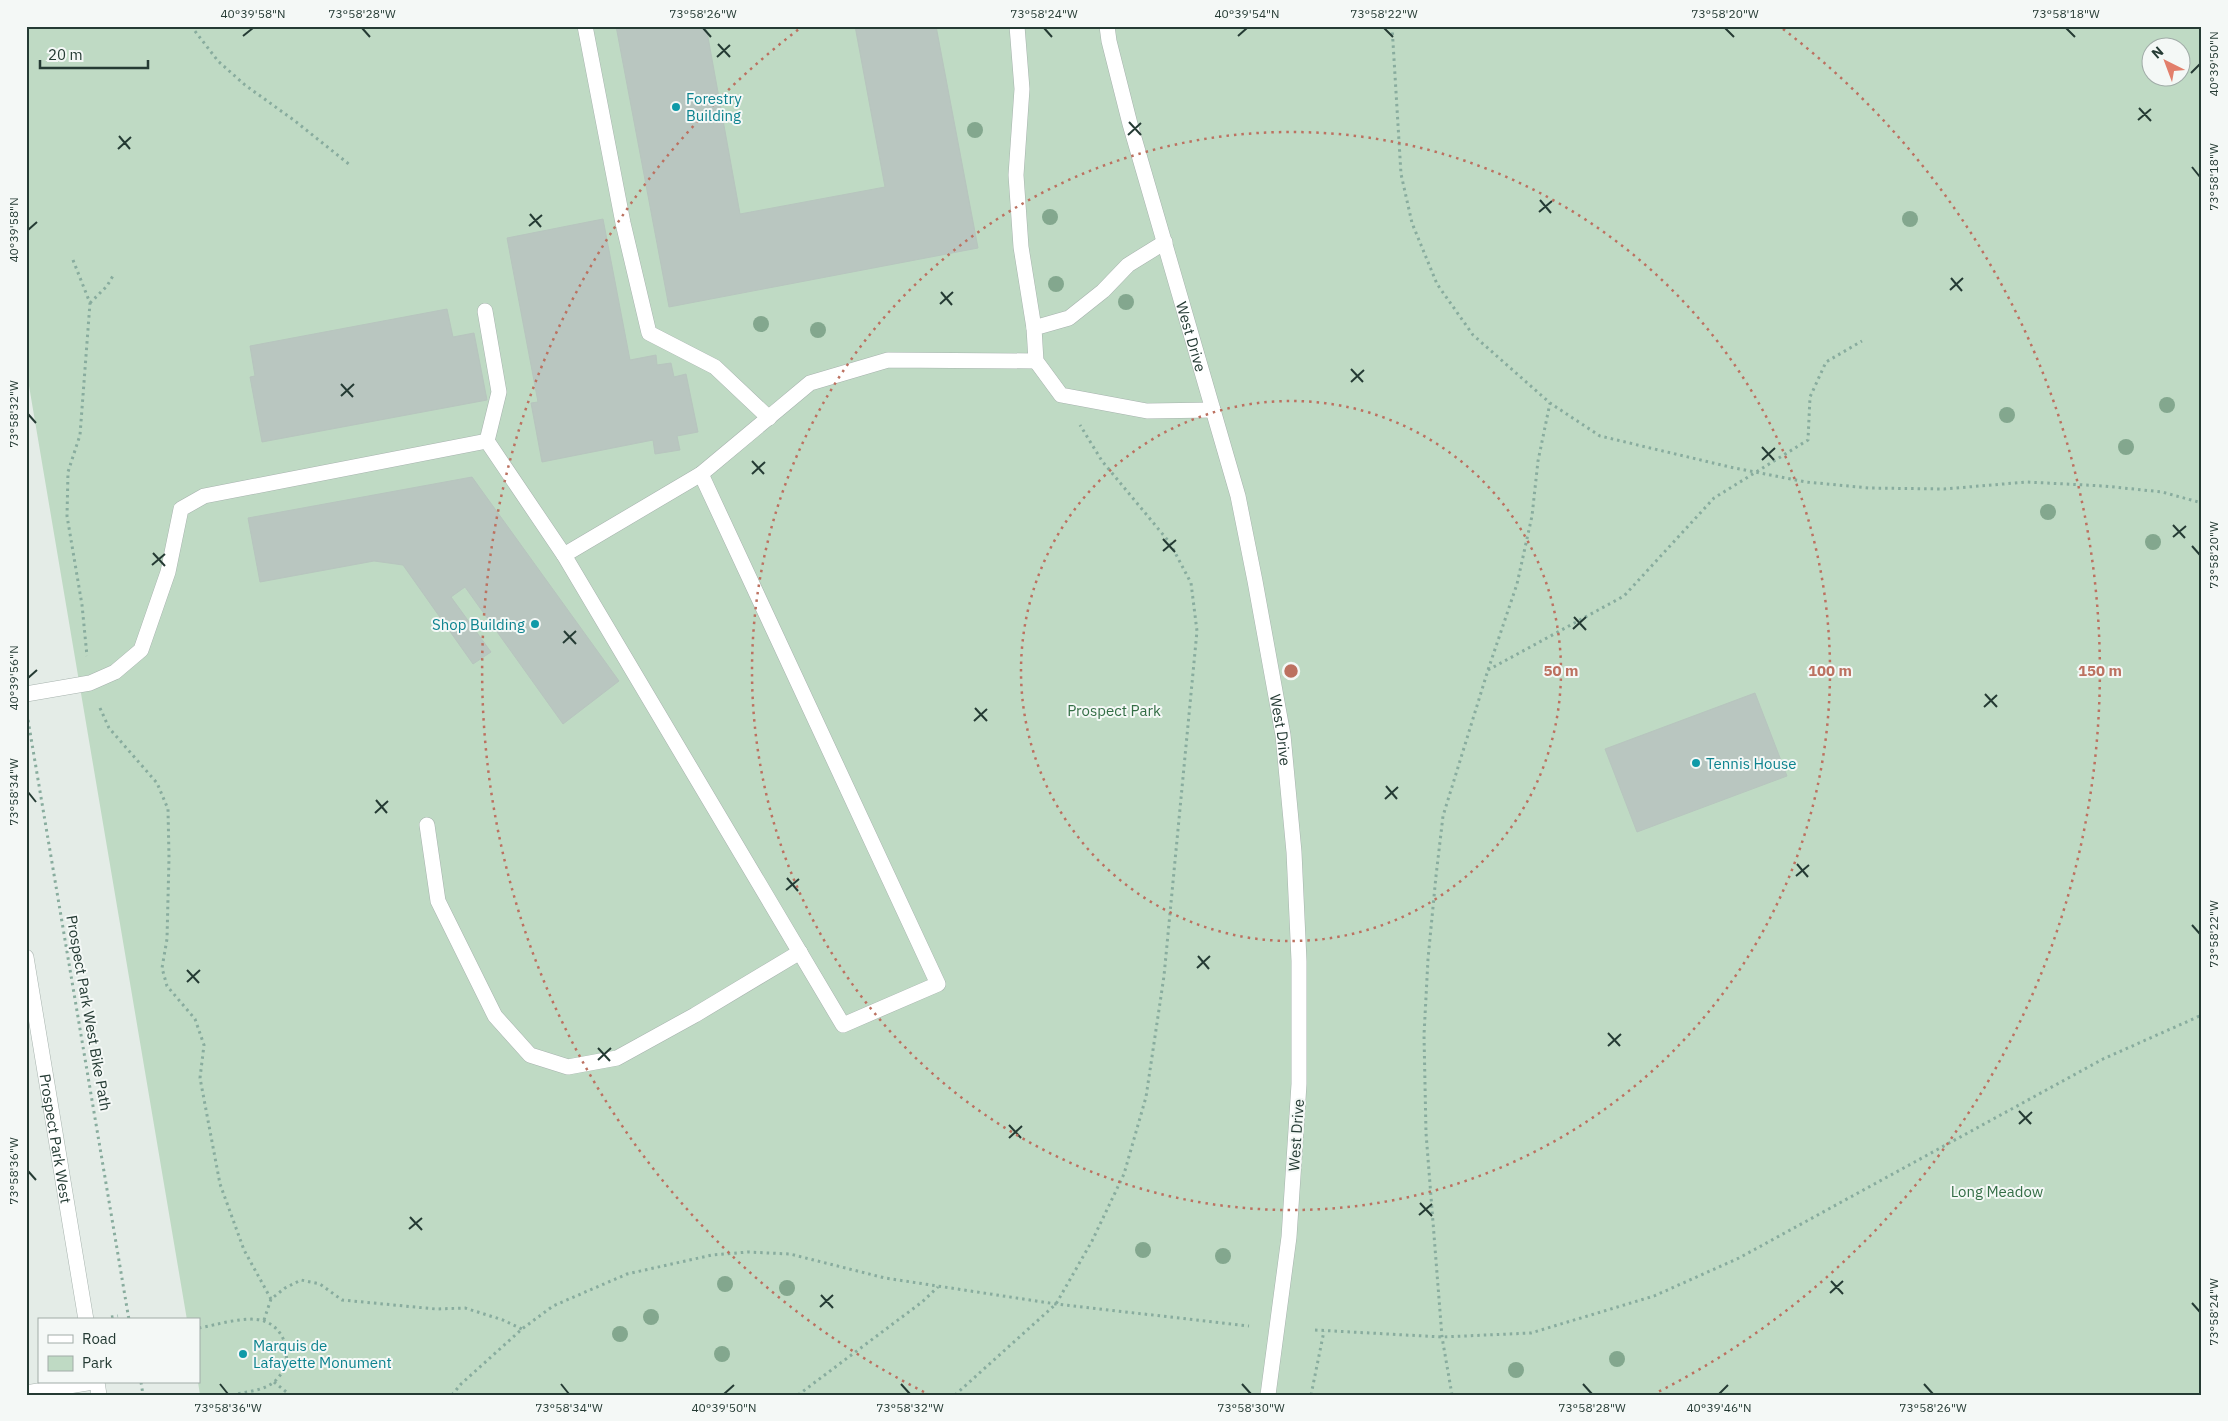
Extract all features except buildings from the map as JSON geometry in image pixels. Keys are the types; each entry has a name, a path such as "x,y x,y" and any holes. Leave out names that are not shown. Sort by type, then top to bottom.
{"street":[{"path":"585,26 623,223 648,334 715,367 769,418"},
{"path":"1016,26 1022,90 1016,175 1021,247 1034,328 1036,361 1061,395 1148,410 1213,410"},
{"name":"West Drive","path":"1108,26 1109,41 1130,124 1238,496 1283,735 1294,852 1299,961 1299,1084 1289,1237 1268,1395"},
{"path":"1034,328 1069,318 1103,291 1128,265 1164,242"},
{"path":"485,311 499,392 487,441 564,555 843,1025 938,984 701,474"},
{"path":"564,555 701,474 810,383 888,360 1036,361"},
{"path":"26,694 90,684 116,672 141,650 168,572 181,509 204,496 487,441"},
{"path":"427,825 438,901 495,1016 530,1055 568,1067 617,1058 695,1015 800,952"},
{"name":"Prospect Park West","path":"26,957 86,1318"},
{"path":"26,1393 81,1384"}],"path":[{"path":"191,26 218,61 245,85 295,121 350,165"},
{"path":"1392,26 1401,174 1412,223 1437,284 1473,335 1550,403 1600,436 1806,482 1869,488 1944,489 2027,482 2104,486 2162,492 2202,503"},
{"path":"73,260 90,303 80,435 68,472 67,516 82,605 90,684 109,728 157,783 168,809 167,939 162,968 167,986 195,1019 204,1045 200,1078 220,1184 244,1250 270,1299"},
{"path":"90,303 107,286 114,274"},
{"path":"1488,670 1624,596 1714,498 1808,440 1810,397 1826,362 1862,341"},
{"path":"955,1395 1056,1304 1092,1241 1124,1174 1146,1097 1164,976 1197,631 1191,583 1170,543 1102,461 1061,395"},
{"path":"1452,1395 1442,1337 1426,1133 1424,1035 1428,959 1443,816 1517,584 1532,516 1538,461 1550,403"},
{"name":"Prospect Park West Bike Path","path":"28,719 129,1318"},
{"path":"1315,1330 1442,1337 1531,1334 1654,1296 1739,1258 2103,1059 2202,1015"},
{"path":"452,1395 461,1384 522,1329 552,1306 627,1274 712,1255 748,1252 790,1254 885,1278 1056,1304 1249,1326"},
{"path":"264,1320 270,1299 285,1288 301,1280 320,1284 342,1300 436,1309 465,1308 503,1320 522,1329"},
{"path":"798,1395 916,1306 938,1286"},
{"path":"200,1328 246,1319 264,1320 279,1332 287,1348 285,1367 274,1382 257,1390 231,1395"},
{"path":"1311,1395 1324,1331"},
{"path":"274,1382 290,1395"}],"green space":[{"name":"Prospect Park","path":"26,26 2202,26 2202,1395 200,1395 198,1384 200,1384 200,1318 187,1318 26,368"}],"place":[{"name":"Forestry Building","path":"676,107"},
{"name":"Shop Building","path":"535,624"},
{"name":"Tennis House","path":"1696,763"},
{"name":"Marquis de Lafayette Monument","path":"243,1354"}],"park label":[{"name":"Long Meadow","path":"1997,1191"}]}
